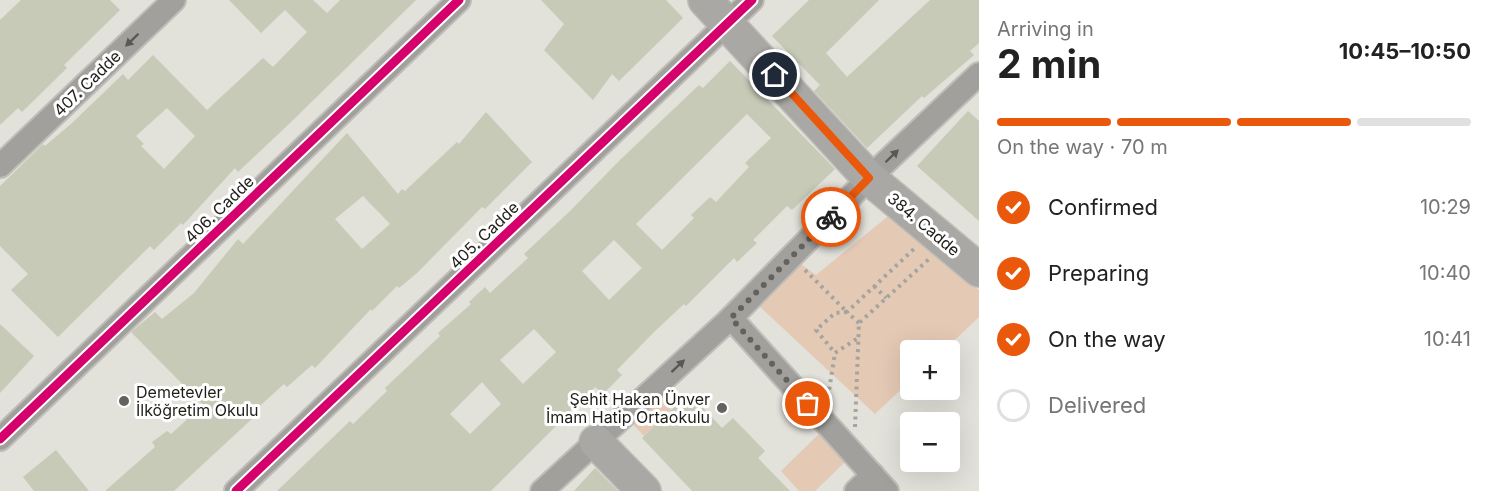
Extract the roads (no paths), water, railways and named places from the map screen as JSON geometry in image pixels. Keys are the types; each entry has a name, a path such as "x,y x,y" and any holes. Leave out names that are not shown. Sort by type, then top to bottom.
{"street":[{"name":"407. Cadde","path":"0,166 174,0"},
{"name":"406. Cadde","path":"0,439 459,0"},
{"name":"384. Cadde","path":"705,0 869,178 979,270"},
{"name":"405. Cadde","path":"236,491 752,0"},
{"path":"543,491 731,318 869,178 979,74"},
{"path":"731,318 880,483 856,491"},
{"path":"596,442 644,491"}],"place":[{"name":"Demetevler İlköğretim Okulu","path":"124,401"},
{"name":"Şehit Hakan Ünver İmam Hatip Ortaokulu","path":"722,408"}]}
